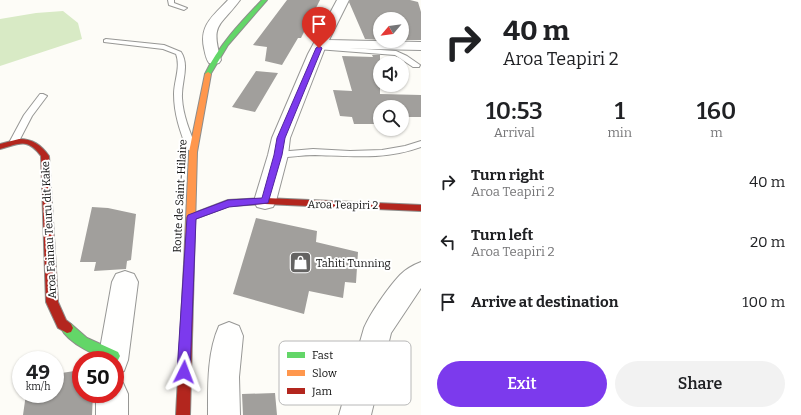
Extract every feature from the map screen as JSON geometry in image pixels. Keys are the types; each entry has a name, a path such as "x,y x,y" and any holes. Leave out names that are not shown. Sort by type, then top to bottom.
{"main road":[{"name":"Route de Saint-Hilaire","path":"183,415 183,387 192,217 193,152 203,93 208,73 214,60 228,40 264,0"},
{"path":"0,147 15,141"},
{"name":"Aroa Fainau Teuru dit Kake","path":"15,141 28,141 41,148 45,156 52,302 62,324 83,342 100,351"},
{"name":"Aroa Teapiri 2","path":"192,217 228,204 265,201 421,208"}],"street":[{"path":"214,60 208,37 210,29 215,21 234,0"},
{"path":"265,201 278,155 281,138 320,46 343,0"},
{"path":"320,46 421,46"},
{"path":"375,341 378,328 409,283 421,273"},
{"name":"Aroa Fainau Teuru dit Kake","path":"115,351 125,282"},
{"path":"224,415 224,377 229,336"},
{"path":"112,403 112,415"},
{"path":"355,415 358,405"}],"lane":[{"path":"171,0 171,4 184,8"},
{"path":"106,41 164,47 180,53 182,63 178,85 180,122 193,152"},
{"path":"320,46 354,51 396,53 405,57 416,65"},
{"path":"15,141 28,115 43,96"},
{"path":"278,155 313,152 350,154 382,153 406,149 421,144"}],"green space":[{"path":"63,11 78,23 82,39 0,66 0,19 36,13"}],"building":[{"path":"287,0 320,0 301,38 298,38 282,65 265,61 267,47 253,45"},
{"path":"350,0 410,0 418,2 421,12 421,40 409,40 409,12 373,12 373,40 365,39 349,2"},
{"path":"342,56 373,57 373,92 380,92 380,94 421,95 421,117 409,117 409,100 373,100 373,124 354,124 352,117 340,116 333,90 352,91"},
{"path":"256,71 278,73 255,112 232,107"},
{"path":"92,207 108,208 136,214 131,260 127,261 126,269 94,271 96,262 80,262"},
{"name":"Tahiti Tunning","path":"256,218 317,231 316,242 358,252 356,283 345,282 343,298 309,291 304,314 233,294"},
{"path":"72,371 72,403 93,403 92,415 23,415 25,403 64,403 64,373"},
{"path":"275,393 277,415 243,415 242,394"}],"traffic: fast":[{"path":"208,74 226,43 265,0"},
{"path":"67,328 83,342 103,351"}],"traffic: slow":[{"path":"189,264 193,152 208,74"}],"traffic: jam":[{"path":"0,147 13,142 25,141 36,145 45,156 52,302 62,324 67,328"},
{"path":"192,217 228,203 265,201 421,208"},
{"path":"183,415 189,264"}],"place":[{"name":"Tahiti Tunning","path":"300,263"}],"route":[{"path":"184,372 192,217 228,204 265,201 278,155 281,138 315,54 319,48"}]}
